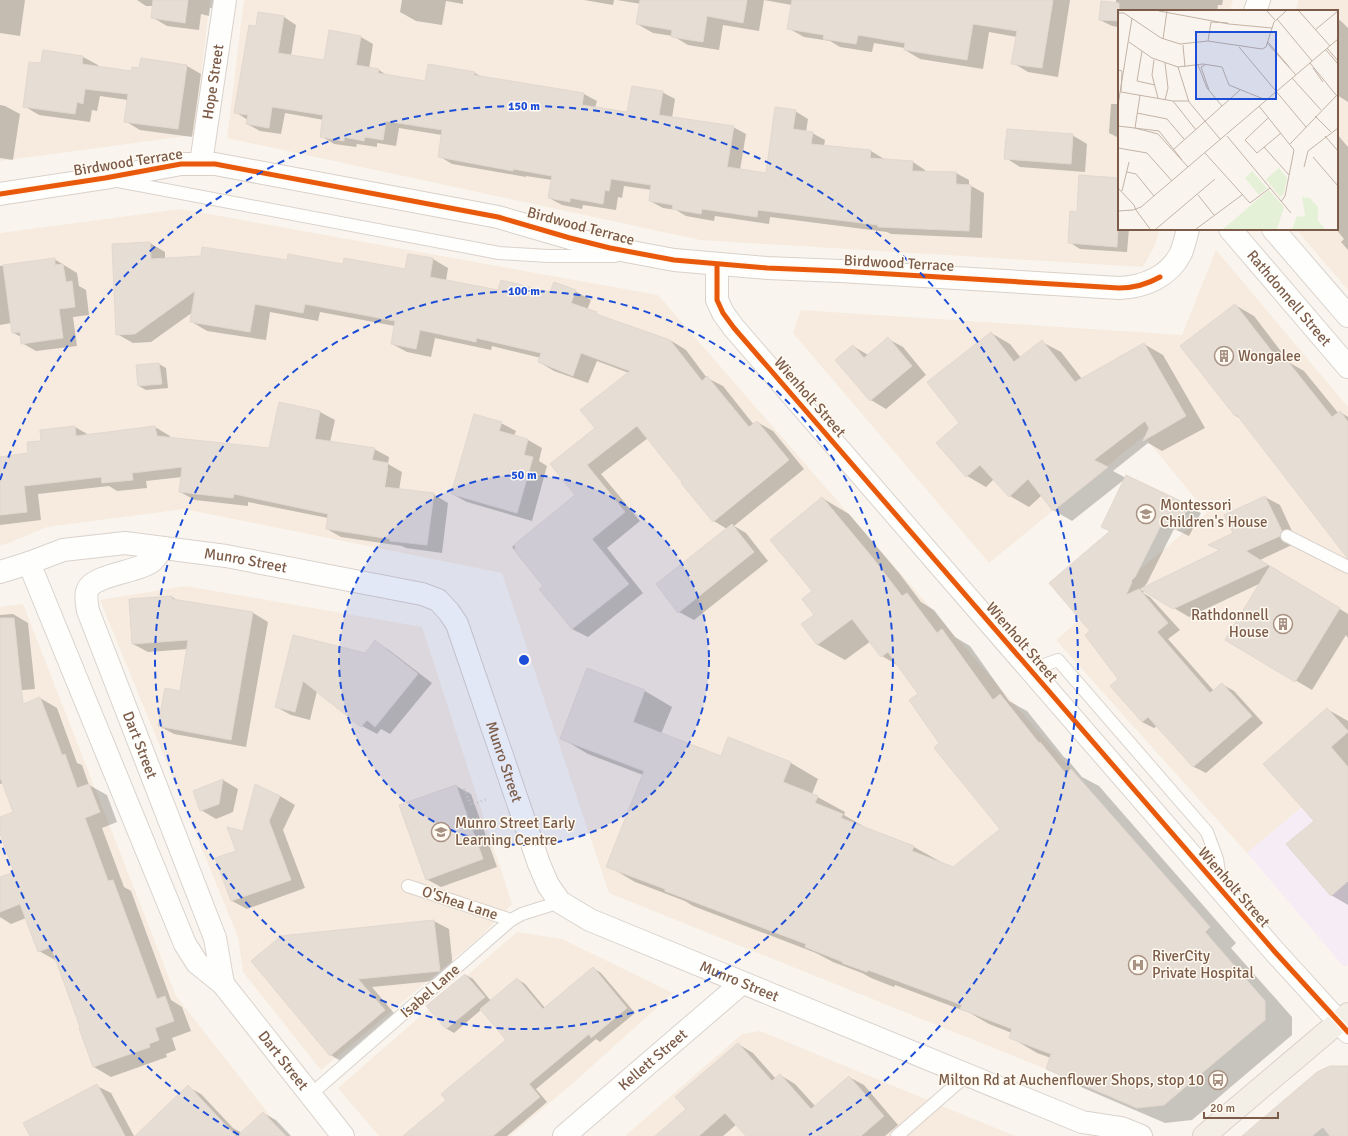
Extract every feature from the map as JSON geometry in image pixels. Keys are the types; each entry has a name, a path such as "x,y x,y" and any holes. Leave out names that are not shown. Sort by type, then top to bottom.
{"main road":[{"path":"1204,1136 1345,1023"}],"street":[{"name":"Hope Street","path":"201,164 225,0"},
{"path":"1255,10 1259,0"},
{"name":"Birdwood Terrace","path":"0,194 105,178 181,164 222,165 492,215 610,248 674,260 718,265 1119,288 1131,288 1144,285 1160,277 1176,260 1181,252 1188,230"},
{"name":"Rathdonnell Street","path":"1231,230 1348,367"},
{"path":"1274,230 1348,316"},
{"name":"Wienholt Street","path":"718,265 717,300 723,313 734,328 1275,952 1345,1023"},
{"name":"Munro Street","path":"0,572 29,564 63,550 125,543 226,556 422,594 438,600 457,624 538,864 548,885 560,902 590,920 966,1075 1088,1129 1121,1128 1141,1136"},
{"name":"Dart Street","path":"163,548 152,561 140,567 95,582 88,589 86,601 88,610 215,938 223,984"},
{"name":"Dart Street","path":"29,564 185,944 197,963 223,984 343,1136"},
{"name":"Kellett Street","path":"564,1136 742,983"}],"lane":[{"name":"Birdwood Terrace","path":"105,178 499,253 548,256 654,256"},
{"path":"1287,536 1346,570"},
{"name":"O'Shea Lane","path":"408,886 511,920"},
{"name":"Isabel Lane","path":"310,1095 511,920 522,914 560,902"},
{"path":"897,1136 966,1075"}],"path":[{"path":"464,789 471,805 487,799"}],"shaded area":[{"path":"0,0 210,0 194,135 0,161"},
{"path":"244,0 1233,0 1230,10 1118,10 1118,230 1160,230 1155,245 1143,267 700,240 227,138"},
{"path":"1299,0 1348,0 1348,290 1297,230 1338,230 1338,10 1295,10"},
{"path":"181,209 658,295 1071,769 955,866 1072,997 1046,1069 609,893 502,573 184,509 47,527 6,544 0,545 0,233"},
{"path":"1216,250 1348,407 1348,769 1247,853 1056,640 1207,513 1144,436 989,563 793,333 801,310 1182,335"},
{"path":"186,586 422,627 512,904 479,938 321,1070 243,972 238,937 100,600"},
{"path":"23,604 176,996 286,1136 0,1136 0,607"},
{"path":"1348,769 1348,964 1344,967 1247,853"},
{"path":"517,932 562,939 673,993 572,1084 510,1136 379,1136 338,1088"},
{"path":"760,1031 1015,1136 625,1136 742,1034"}],"building":[{"path":"153,0 188,0 185,23 151,18"},
{"path":"640,0 747,0 743,23 707,16 703,42 671,37 672,30 636,24"},
{"path":"792,0 1053,0 1042,68 1011,64 1017,31 973,24 967,60 904,50 905,43 858,35 856,44 823,39 824,35 787,29"},
{"path":"1101,1 1119,3 1118,21 1099,20"},
{"path":"258,12 284,16 278,53 324,60 329,30 361,36 356,65 379,69 378,73 425,81 428,64 475,72 474,75 584,93 582,105 627,112 632,86 663,91 659,115 734,126 727,167 766,173 775,107 796,110 793,129 813,132 811,144 871,150 870,158 913,161 912,171 956,172 956,184 971,185 969,231 878,227 878,225 758,210 757,217 702,209 701,214 672,209 673,205 649,201 651,185 611,179 609,191 605,190 603,204 570,198 570,202 548,198 552,176 513,169 513,171 438,157 442,130 386,121 383,140 365,137 364,141 344,137 344,141 320,137 323,115 272,107 269,128 246,124 248,115 234,113 249,25 256,26"},
{"path":"43,50 83,56 82,64 131,71 132,67 139,68 141,58 187,65 178,129 124,122 128,94 85,89 83,104 77,102 75,114 23,107 29,62 41,63"},
{"path":"1007,129 1073,134 1071,164 1004,159"},
{"path":"1079,175 1118,178 1117,247 1068,243 1070,211 1077,212"},
{"path":"150,242 151,259 201,256 202,247 287,260 288,254 343,264 344,258 405,269 408,254 433,258 430,277 498,290 501,280 550,292 554,282 576,290 571,303 597,312 596,314 670,340 702,381 707,376 749,427 757,421 789,460 713,522 637,426 587,465 625,512 592,539 629,584 572,629 539,589 543,586 515,551 515,544 575,495 550,464 595,428 580,410 630,371 581,353 573,376 538,362 541,353 476,338 476,342 420,330 416,349 391,344 395,321 305,304 303,313 255,304 250,332 190,322 195,291 135,334 116,335 112,244"},
{"path":"55,258 55,265 63,264 66,282 72,281 75,307 59,309 63,338 21,344 20,332 12,333 3,265"},
{"path":"1235,304 1281,363 1286,359 1332,417 1340,411 1348,422 1348,559 1237,415 1235,416 1180,346"},
{"path":"991,332 1014,362 1042,340 1075,382 1144,343 1186,416 1143,441 1149,428 1145,421 1094,460 1108,467 1053,511 1028,479 1009,497 980,465 966,477 936,443 959,423 927,382"},
{"path":"888,337 912,366 870,401 835,360 853,345 864,358"},
{"path":"159,363 162,384 138,386 136,365"},
{"path":"279,402 320,411 315,439 375,448 372,460 388,463 384,487 434,493 427,545 390,541 390,539 326,529 328,514 234,494 233,498 179,492 182,467 132,473 133,480 102,483 101,477 24,486 27,512 0,515 0,457 28,453 27,442 41,441 40,430 75,426 76,436 155,426 157,436 269,448"},
{"path":"474,414 502,422 499,431 528,439 524,455 533,457 517,513 451,494"},
{"path":"1126,475 1189,505 1177,530 1162,523 1135,577 1131,581 1132,582 1126,595 1139,589 1168,623 1157,632 1210,693 1222,683 1252,716 1193,767 1148,717 1142,722 1110,686 1118,679 1085,635 1090,631 1049,583 1110,531 1101,527"},
{"path":"1265,496 1282,531 1280,536 1246,551 1268,565 1173,609 1140,589 1220,550 1208,545 1233,533 1224,515"},
{"path":"822,497 902,596 907,593 937,633 942,629 993,700 1000,694 1066,774 1071,769 1210,927 1205,932 1265,1001 1265,1020 1164,1105 1137,1108 1046,1069 1051,1054 1009,1038 1012,1028 960,1009 962,1005 868,970 867,972 842,963 843,962 805,947 806,944 606,867 644,771 560,739 587,668 645,690 633,722 721,756 728,737 791,762 783,782 818,796 815,803 843,814 841,818 914,846 912,851 953,867 1000,829 934,748 939,743 909,700 918,694 888,652 881,657 852,619 817,645 801,624 814,615 802,599 812,591 770,540"},
{"path":"732,524 754,552 678,613 656,584"},
{"name":"Rathdonnell House","path":"1270,566 1340,608 1295,682 1225,640"},
{"path":"172,596 172,599 253,612 231,740 158,726 165,688 180,691 188,640 132,644 129,599"},
{"path":"0,618 14,618 23,704 40,697 62,755 65,754 77,788 89,784 100,812 85,818 108,881 113,880 157,999 165,996 174,1021 155,1028 159,1040 149,1044 150,1047 93,1067 51,947 38,952 20,904 0,912 0,877 14,872 0,833 0,817 13,812 0,777"},
{"path":"293,635 365,653 375,640 418,674 375,727 367,720 361,727 303,681 295,712 275,707"},
{"path":"1327,708 1348,731 1331,747 1348,767 1348,881 1331,896 1286,844 1314,821 1263,764"},
{"path":"223,779 219,804 200,811 193,791"},
{"path":"255,784 280,796 269,821 291,880 231,901 215,858 236,851 227,827 243,831"},
{"name":"Munro Street Early Learning Centre","path":"456,785 483,859 426,880 399,805"},
{"path":"434,920 440,971 358,979 385,1010 330,1056 251,961 281,936"},
{"path":"593,967 627,1008 591,1038 589,1034 529,1084 540,1097 493,1136 403,1136 446,1100 441,1094 506,1040 480,1009 517,978 543,1009"},
{"path":"465,974 485,997 446,1029 426,1006"},
{"path":"738,1043 772,1081 780,1074 811,1109 849,1076 884,1116 861,1136 746,1136 725,1113 699,1136 655,1136 686,1109 675,1097"},
{"path":"1330,1066 1348,1066 1348,1136 1330,1136 1323,1127 1312,1136 1242,1136 1317,1072"},
{"path":"97,1084 125,1136 30,1136 23,1123"},
{"path":"188,1085 236,1136 135,1136"},
{"path":"263,1112 286,1136 237,1136"}],"cycle path":[{"path":"0,194 105,178 181,164 215,164 498,217 610,248 674,260 767,268 1119,288 1140,286 1160,277"},
{"path":"717,265 717,300 723,313 734,328 1275,952 1348,1032"}],"place":[{"name":"Wongalee","path":"1224,356"},
{"name":"Montessori Children's House","path":"1146,514"},
{"name":"Rathdonnell House","path":"1283,624"},
{"name":"Munro Street Early Learning Centre","path":"441,832"},
{"name":"RiverCity Private Hospital","path":"1138,965"},
{"name":"Milton Rd at Auchenflower Shops, stop 10","path":"1218,1080"}]}
